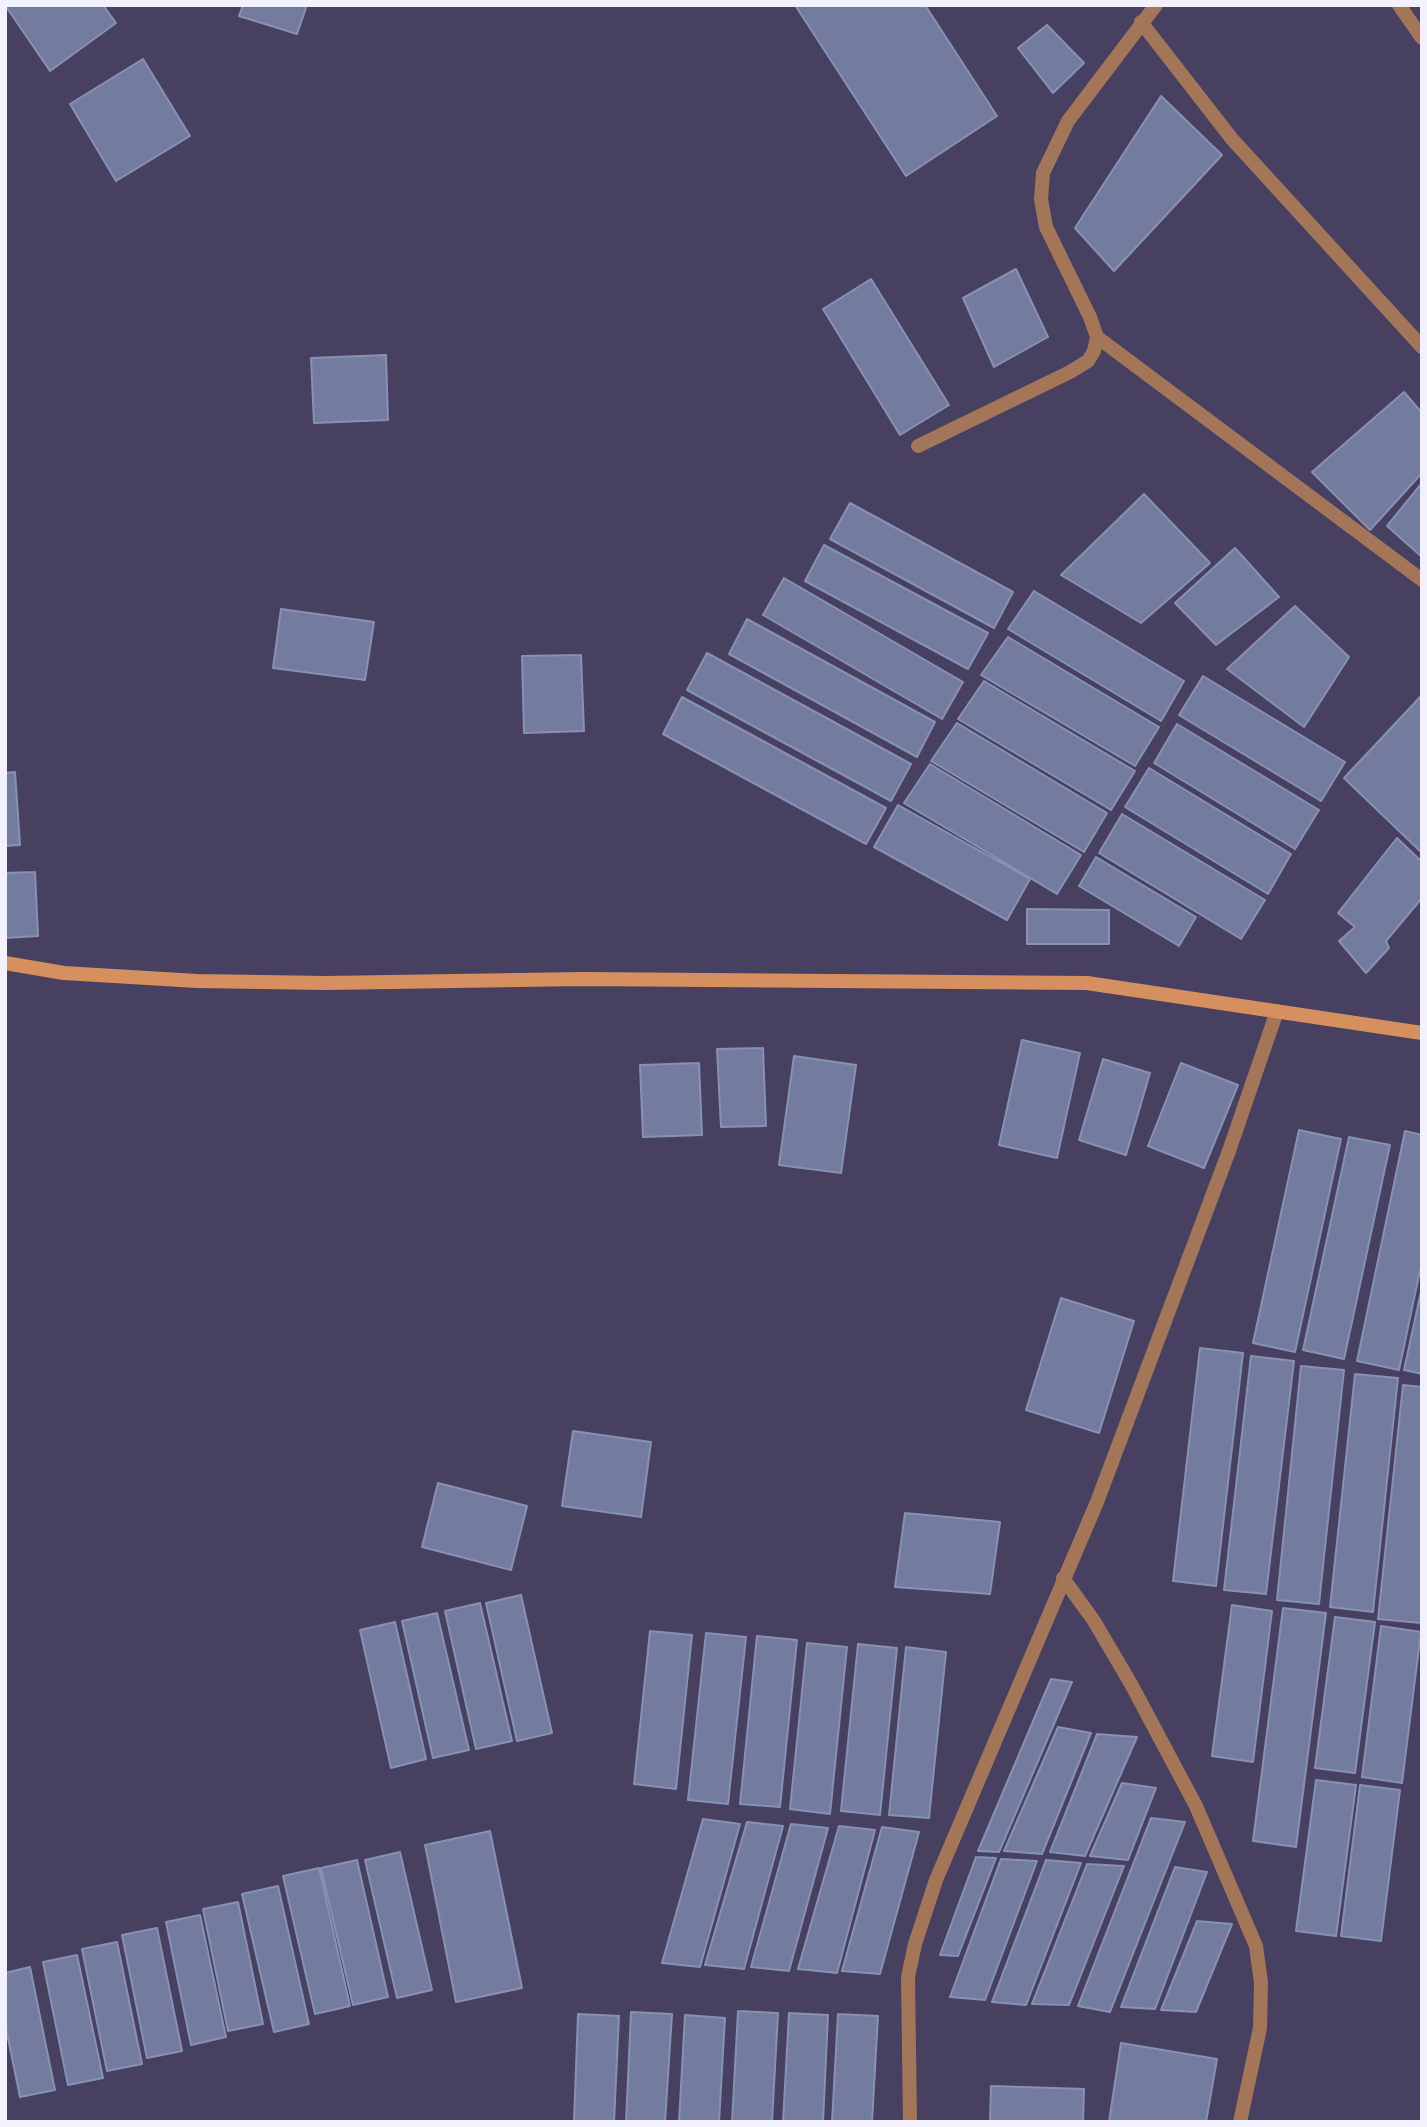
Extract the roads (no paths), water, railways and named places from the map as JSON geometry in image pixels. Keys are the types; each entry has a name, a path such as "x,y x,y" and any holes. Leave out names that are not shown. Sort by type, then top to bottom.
{"street":[{"path":"918,446 1088,361 1094,351 1097,337 1090,317 1046,228 1041,199 1043,173 1068,121 1156,5"},
{"path":"1399,5 1422,38"},
{"path":"1141,22 1233,139 1422,347"},
{"path":"1097,337 1422,580"},
{"path":"5,963 64,973 222,982 596,979 1087,983 1422,1033"},
{"path":"910,2122 908,1977 915,1944 936,1880 1097,1502 1277,1011"},
{"path":"1063,1578 1094,1622 1131,1684 1196,1806 1256,1946 1261,1983 1260,2028 1240,2122"}]}
